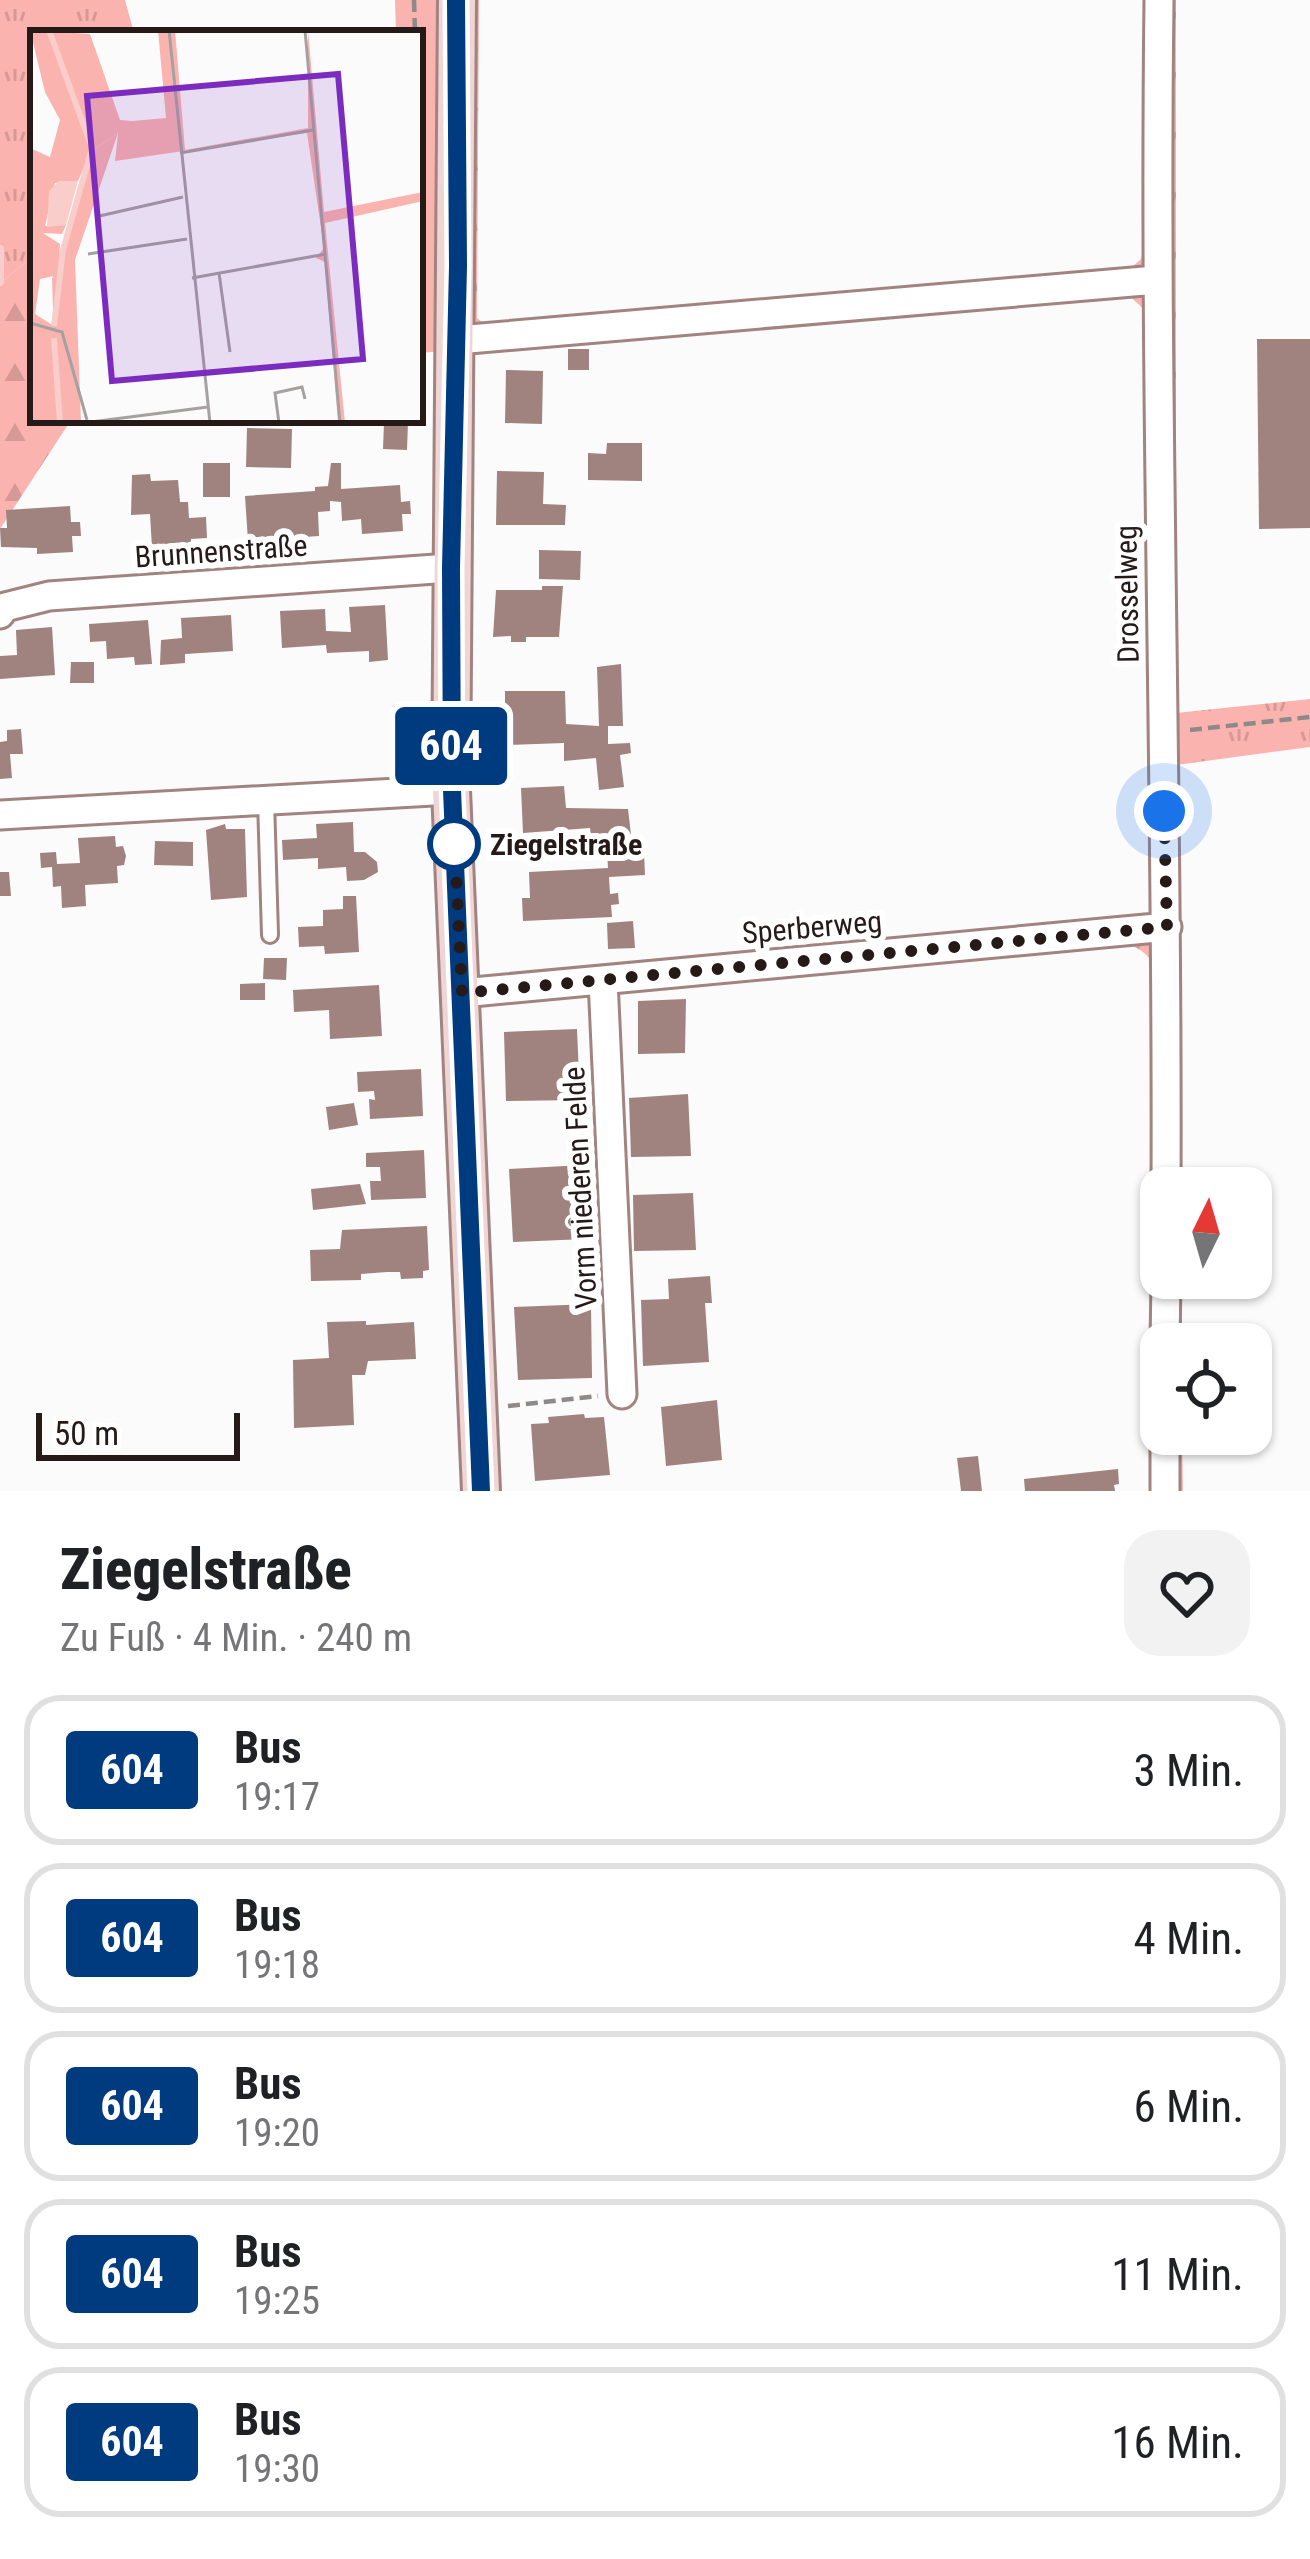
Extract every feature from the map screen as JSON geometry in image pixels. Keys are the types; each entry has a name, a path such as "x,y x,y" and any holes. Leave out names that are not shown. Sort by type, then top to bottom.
{"main road":[{"path":"457,0 452,790 481,1491"}],"street":[{"name":"Drosselweg","path":"1159,0 1156,280 1167,927 1166,1167"},
{"path":"457,340 1156,280"},
{"name":"Brunnenstraße","path":"0,614 4,607 50,596 451,568"},
{"path":"0,815 452,790"},
{"name":"Sperberweg","path":"462,993 1167,927"},
{"name":"Vorm niederen Felde","path":"603,980 622,1394"},
{"path":"1165,1455 1165,1491"}],"lane":[{"path":"266,800 270,934"}],"path":[{"path":"414,0 415,30"},
{"path":"1162,733 1310,717"},
{"path":"478,1409 622,1394"}],"green space":[{"path":"0,0 125,0 133,30 30,30 30,259 0,283"},
{"path":"395,0 479,0 477,318 483,323 1132,267 1143,250 1144,0 1176,0 1176,713 1310,699 1310,747 1176,765 1180,1167 1156,1167 1156,969 1139,949 1114,944 1147,918 1157,900 1145,310 1127,294 423,353 423,30 396,30"},
{"path":"30,259 30,423 69,423 0,529 0,283"},
{"path":"1155,1299 1181,1299 1182,1323 1155,1323"},
{"path":"1155,1455 1182,1455 1183,1491 1155,1491"}],"building":[{"path":"1257,339 1310,339 1310,528 1259,529"},
{"path":"568,349 589,349 589,370 568,370"},
{"path":"506,370 543,371 542,424 505,423"},
{"path":"384,423 408,423 407,450 383,449"},
{"path":"247,428 292,429 291,468 246,467"},
{"path":"607,443 642,443 642,481 588,480 588,453 606,454"},
{"path":"203,463 230,463 230,497 203,497"},
{"path":"331,463 341,463 341,489 400,485 401,502 410,501 411,514 402,514 403,531 362,534 361,519 342,521 341,502 330,501 330,511 318,512 319,536 248,541 245,496 315,491 315,487 328,486"},
{"path":"497,471 544,472 543,504 566,505 565,525 496,525"},
{"path":"150,474 151,481 178,480 180,502 188,502 189,518 206,517 207,538 191,539 191,545 152,548 150,514 131,515 132,475"},
{"path":"70,506 71,522 80,522 81,536 72,536 73,552 37,554 37,548 1,547 6,510"},
{"path":"539,550 581,551 580,580 539,579"},
{"path":"542,586 563,586 559,637 511,642 511,636 493,637 496,590 542,590"},
{"path":"385,605 388,660 369,662 369,651 327,653 326,645 282,648 280,611 325,609 326,631 351,632 349,607"},
{"path":"231,615 233,651 185,654 185,663 160,665 161,640 182,638 181,618"},
{"path":"148,620 152,664 135,665 134,657 107,659 106,641 90,642 89,624"},
{"path":"52,627 55,675 0,679 0,656 17,655 16,630"},
{"path":"71,662 94,662 94,683 70,683"},
{"path":"621,664 623,726 608,726 608,744 630,743 631,753 620,755 624,787 599,790 596,758 564,761 564,743 506,745 505,729 498,729 497,716 505,716 505,691 565,691 566,724 599,726 597,667"},
{"path":"21,729 23,754 10,754 12,778 0,779 0,742 7,741 7,730"},
{"path":"564,786 566,808 628,809 633,852 644,851 645,875 609,877 610,894 618,893 619,904 611,905 612,917 523,921 522,898 530,898 529,872 608,868 606,834 591,836 590,828 523,833 521,788"},
{"path":"353,822 354,852 365,852 377,862 378,872 364,880 347,881 346,867 318,869 318,858 283,860 282,840 317,838 316,824"},
{"path":"225,824 226,829 245,829 247,897 211,900 206,830"},
{"path":"115,836 116,847 123,846 126,856 124,865 117,866 118,883 85,885 86,906 62,908 61,886 53,887 52,867 41,868 40,853 56,852 57,864 80,863 78,838"},
{"path":"155,841 193,842 193,866 154,865"},
{"path":"0,872 9,872 11,896 0,896"},
{"path":"343,896 356,896 359,952 325,954 324,946 299,947 298,927 323,926 323,910 343,909"},
{"path":"633,921 635,948 608,949 607,923"},
{"path":"264,958 287,958 286,980 263,979"},
{"path":"265,983 265,1000 240,1000 240,984"},
{"path":"379,985 382,1036 330,1039 329,1010 294,1012 293,990"},
{"path":"686,999 685,1053 638,1054 638,1001"},
{"path":"577,1029 580,1100 506,1101 504,1032"},
{"path":"421,1069 423,1116 370,1119 369,1099 375,1100 374,1091 358,1092 357,1072"},
{"path":"688,1094 691,1156 631,1157 629,1098"},
{"path":"354,1103 358,1125 329,1130 326,1107"},
{"path":"424,1150 426,1198 371,1200 370,1181 381,1181 380,1167 366,1167 366,1153"},
{"path":"584,1165 586,1239 513,1242 509,1169"},
{"path":"360,1184 366,1204 313,1210 311,1189"},
{"path":"693,1193 696,1250 634,1251 633,1195"},
{"path":"427,1226 429,1270 423,1271 423,1278 401,1279 400,1272 387,1272 361,1274 361,1280 311,1281 310,1250 340,1249 342,1230"},
{"path":"710,1276 712,1303 705,1303 709,1362 643,1366 641,1300 669,1299 668,1279"},
{"path":"591,1304 592,1378 518,1380 514,1307"},
{"path":"366,1321 366,1325 414,1322 416,1359 368,1361 365,1375 352,1375 354,1425 294,1428 293,1360 329,1358 327,1322"},
{"path":"717,1400 722,1460 666,1466 661,1407"},
{"path":"584,1414 585,1418 604,1417 610,1475 535,1481 531,1424 549,1423 548,1417"},
{"path":"978,1456 982,1491 961,1491 957,1458"},
{"path":"1118,1469 1115,1491 1025,1491 1024,1479"}],"waterway":[{"path":"0,249 0,282"}],"bus line":[{"name":"604","path":"456,0 452,790 481,1491"}],"place":[{"name":"Ziegelstraße","path":"454,844"}],"route":[{"path":"454,844 454,831 462,993 1167,927 1164,811"}]}
